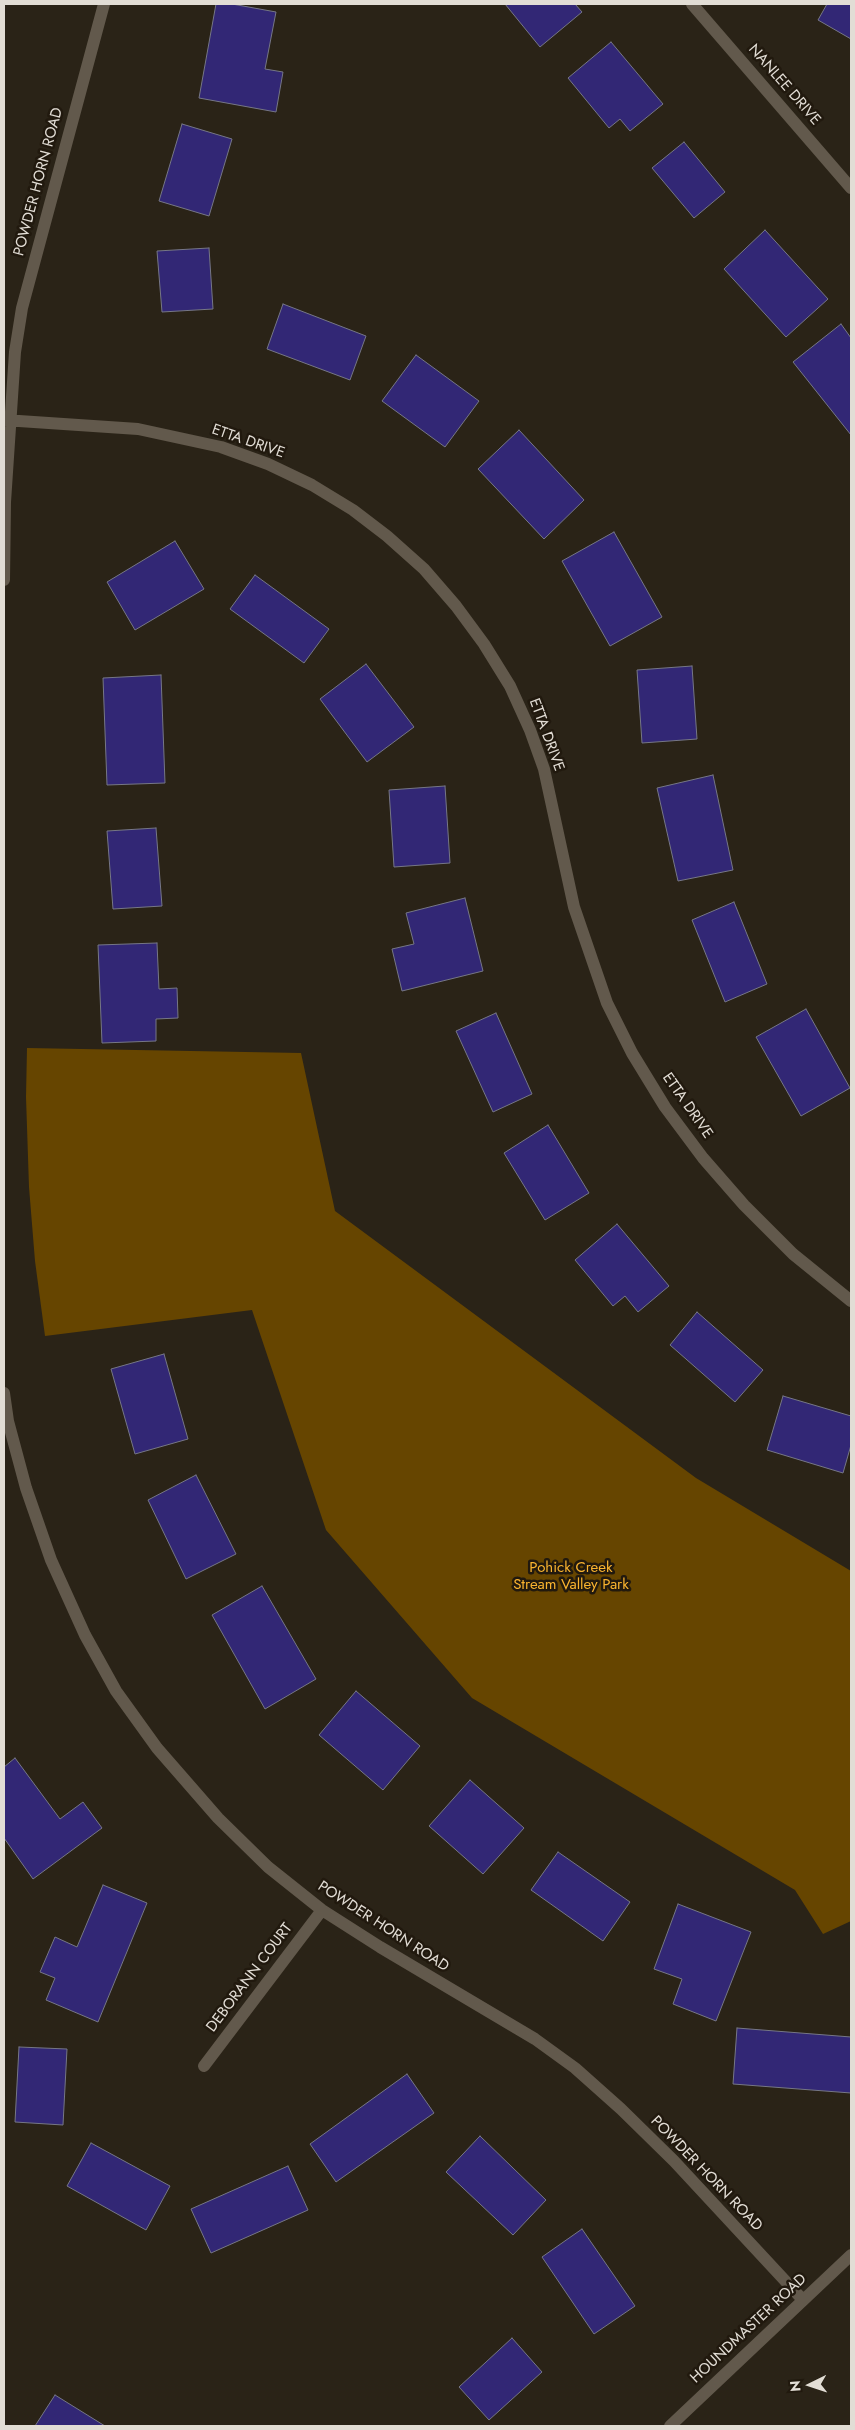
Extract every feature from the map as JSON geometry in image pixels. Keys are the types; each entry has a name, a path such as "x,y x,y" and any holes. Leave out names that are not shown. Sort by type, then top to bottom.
{"street":[{"name":"POWDER HORN ROAD","path":"4,580 7,420 22,308 104,4"},
{"name":"NANLEE DRIVE","path":"692,4 851,188"},
{"name":"ETTA DRIVE","path":"7,420 147,431 221,447 268,464 312,485 353,510 387,536 424,570 456,606 484,644 510,686 530,730 544,769 574,907 607,1003 632,1053 665,1107 703,1158 744,1205 793,1254 851,1301"},
{"name":"POWDER HORN ROAD","path":"4,1393 8,1421 26,1488 51,1560 84,1635 116,1691 157,1748 218,1818 268,1867 322,1910 380,1948 535,2039 575,2068 668,2155 803,2300"},
{"name":"DEBORANN COURT","path":"204,2066 322,1910"},
{"name":"HOUNDMASTER ROAD","path":"670,2426 851,2255"}],"green space":[{"name":"Pohick Creek Stream Valley Park","path":"27,1048 301,1053 335,1211 696,1478 851,1571 851,1921 823,1934 795,1890 472,1698 326,1530 252,1310 45,1336 35,1261 29,1187 26,1097"}],"building":[{"path":"216,4 232,4 276,12 265,69 283,72 276,112 199,98"},
{"path":"505,4 575,4 582,12 540,47"},
{"path":"827,4 851,4 851,39 818,20"},
{"path":"611,42 663,104 630,131 620,119 609,128 568,78"},
{"path":"182,124 232,139 209,216 159,201"},
{"path":"684,142 725,192 694,218 652,168"},
{"path":"765,230 828,299 786,337 724,269"},
{"path":"209,248 213,309 162,312 157,251"},
{"path":"283,304 366,336 350,380 267,349"},
{"path":"841,324 851,338 851,435 793,362"},
{"path":"416,355 479,401 445,447 382,401"},
{"path":"519,430 584,500 544,539 478,469"},
{"path":"614,532 662,617 610,646 562,561"},
{"path":"175,541 204,589 135,630 107,582"},
{"path":"255,575 329,629 304,663 230,609"},
{"path":"366,664 414,727 367,762 320,699"},
{"path":"692,666 697,739 642,743 637,670"},
{"path":"161,675 165,783 107,785 103,678"},
{"path":"713,775 733,870 678,881 657,788"},
{"path":"445,786 450,863 394,867 389,790"},
{"path":"156,828 162,906 113,909 107,831"},
{"path":"465,898 483,971 402,991 392,949 414,944 406,913"},
{"path":"734,902 767,984 725,1002 692,920"},
{"path":"157,943 159,989 177,988 178,1018 156,1019 156,1041 102,1043 98,945"},
{"path":"806,1009 850,1088 801,1116 756,1037"},
{"path":"496,1013 532,1094 493,1112 456,1031"},
{"path":"548,1125 589,1193 545,1220 504,1153"},
{"path":"617,1224 669,1286 638,1312 625,1296 613,1306 575,1260"},
{"path":"697,1312 763,1370 735,1402 670,1345"},
{"path":"164,1354 188,1439 135,1454 111,1369"},
{"path":"783,1396 851,1416 851,1445 843,1473 767,1450"},
{"path":"196,1475 236,1554 186,1579 148,1500"},
{"path":"262,1586 316,1679 265,1709 212,1615"},
{"path":"356,1691 420,1746 383,1790 319,1735"},
{"path":"15,1758 60,1819 83,1802 102,1828 33,1879 4,1838 4,1767"},
{"path":"470,1780 524,1828 483,1874 429,1826"},
{"path":"558,1852 630,1902 603,1941 531,1890"},
{"path":"103,1885 147,1903 98,2022 46,2000 55,1978 40,1972 55,1937 77,1947"},
{"path":"678,1904 751,1932 716,2021 673,2004 682,1979 654,1969"},
{"path":"737,2028 851,2037 851,2093 733,2084"},
{"path":"19,2047 67,2049 63,2125 15,2122"},
{"path":"407,2074 434,2113 336,2182 310,2144"},
{"path":"480,2136 546,2200 513,2235 446,2172"},
{"path":"91,2143 170,2186 146,2230 67,2186"},
{"path":"288,2166 308,2210 211,2253 191,2209"},
{"path":"582,2229 635,2306 594,2334 542,2257"},
{"path":"512,2338 542,2372 489,2420 459,2387"},
{"path":"55,2395 105,2426 35,2426"}]}
